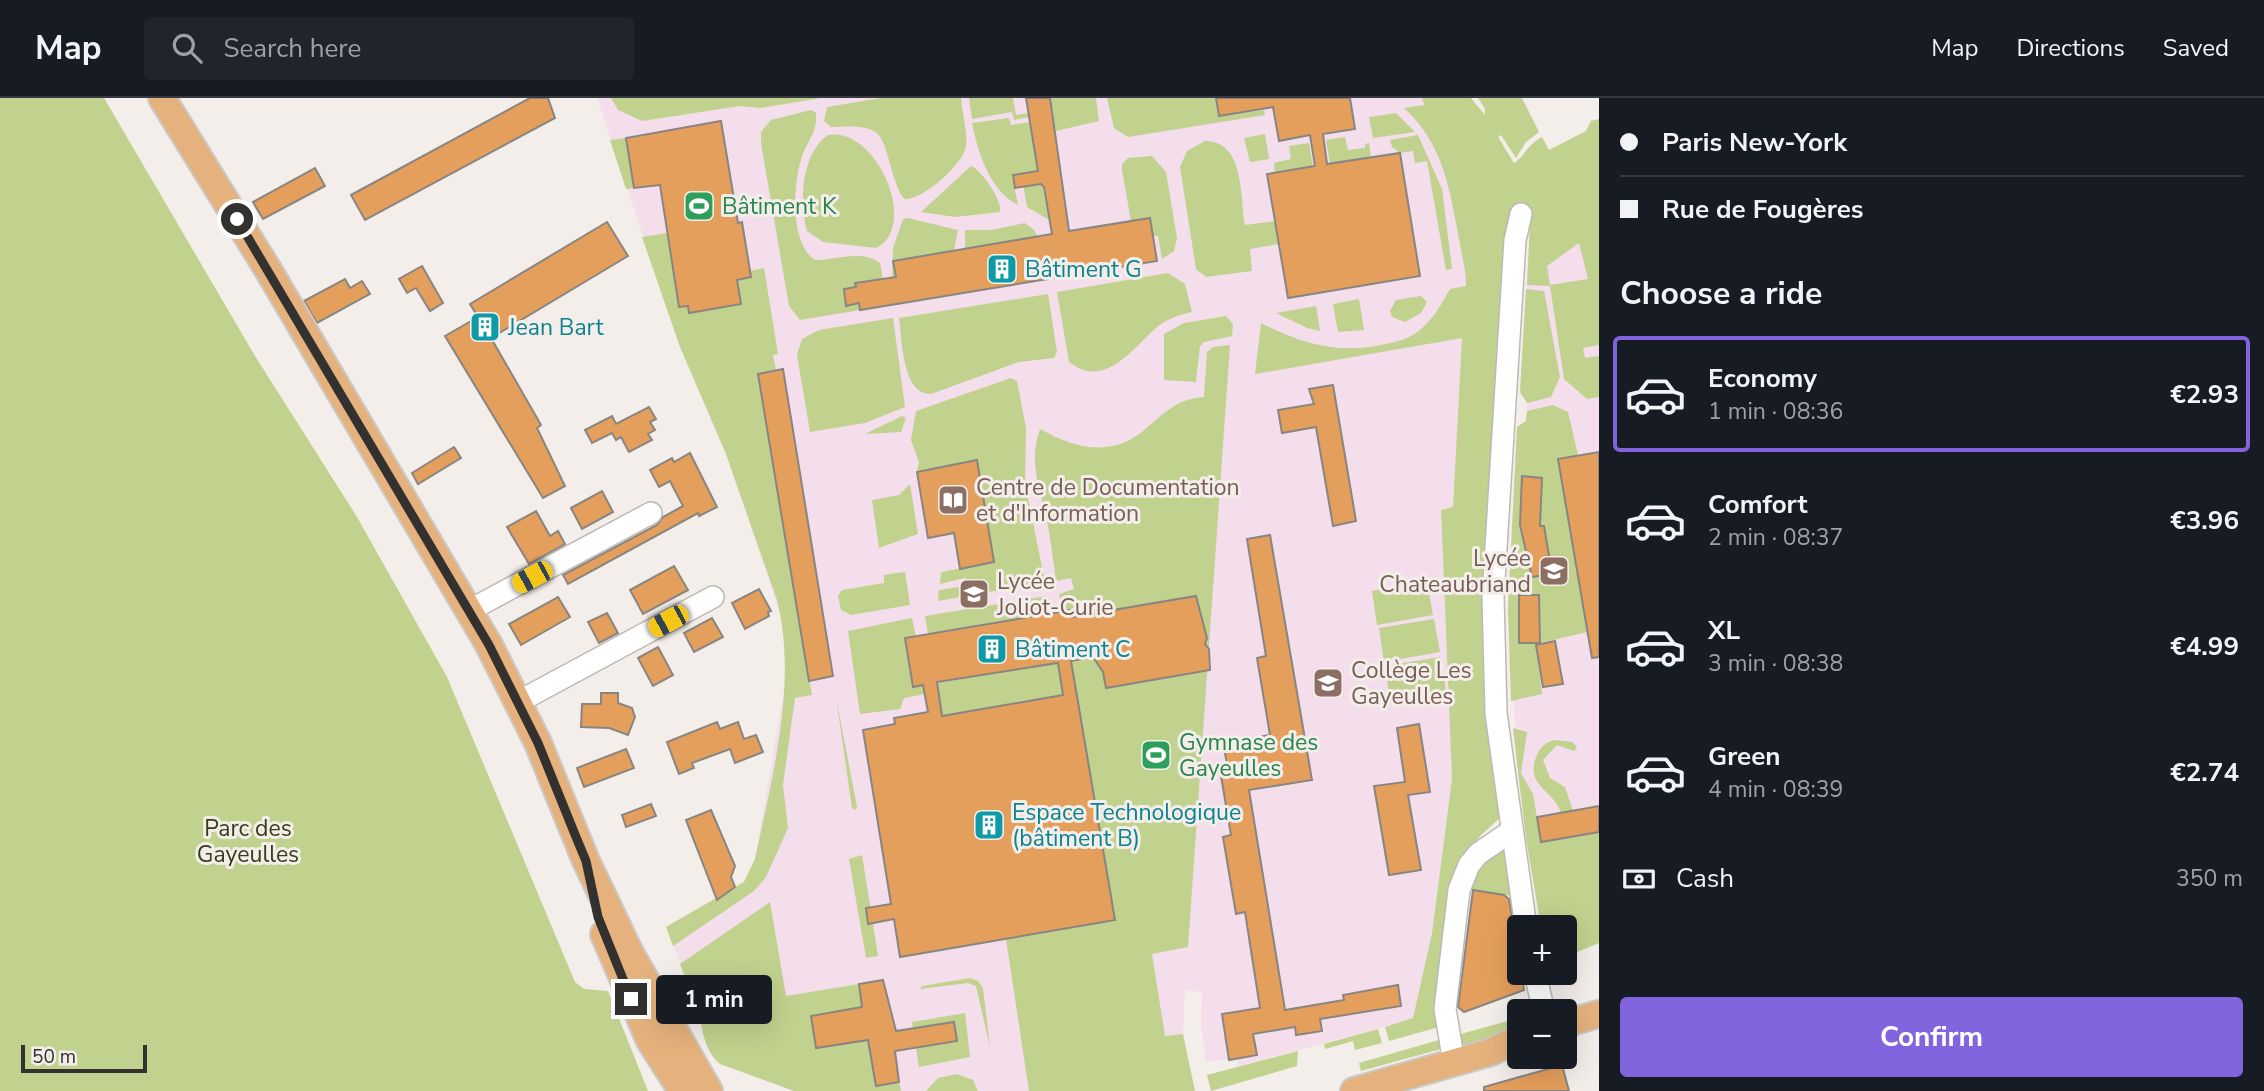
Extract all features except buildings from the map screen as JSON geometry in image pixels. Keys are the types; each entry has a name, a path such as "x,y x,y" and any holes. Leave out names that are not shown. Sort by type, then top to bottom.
{"main road":[{"path":"163,98 470,610 518,702 586,861 698,1088"},
{"path":"1577,1020 1599,1014"},
{"path":"1354,1091 1408,1084 1454,1063 1491,1052 1507,1044"}],"street":[{"path":"1521,214 1515,240 1493,596 1496,713 1510,832 1524,915"},
{"path":"470,610 650,513"},
{"path":"518,702 713,597"},
{"path":"1454,1063 1445,1010 1459,890 1469,865 1478,854 1510,832"}],"shaded area":[{"name":"Lycée Joliot-Curie","path":"597,98 1422,98 1466,200 1466,277 1453,507 1441,510 1452,779 1432,933 1413,1019 1239,1066 1237,1058 1206,1062 1201,1025 1202,992 1185,990 1183,1034 1191,1078 1112,1091 794,1091 720,1064 666,927 744,882 755,859 786,679 783,622 726,454 680,347"},
{"name":"Lycée Chateaubriand","path":"1599,179 1599,930 1577,929 1577,915 1539,915 1518,777 1508,609 1517,427 1526,421 1527,399 1520,392 1531,220"}],"green space":[{"name":"Parc des Gayeulles","path":"0,98 104,98 255,356 357,517 447,677 575,982 584,989 608,991 648,1091 0,1091"},
{"path":"611,98 821,98 761,108 740,106 642,121 618,110"},
{"path":"881,98 961,98 966,136 963,154 941,180 913,198 905,199 900,193 883,141 878,134 862,127 831,127 824,121 827,107"},
{"path":"969,98 1013,98 1016,115 1029,113 1029,117 1014,120 1012,112 972,119"},
{"path":"1050,98 1096,98 1099,121 1056,131"},
{"path":"1107,98 1215,98 1218,117 1264,110 1265,115 1128,137 1114,128"},
{"path":"1422,98 1471,98 1485,115 1485,109 1478,98 1522,98 1539,132 1526,142 1516,158 1501,135 1498,137 1514,163 1542,137 1549,150 1586,131 1591,121 1599,119 1599,345 1583,348 1585,358 1599,356 1599,397 1587,399 1564,379 1550,286 1527,285 1530,220 1505,307 1500,818 1480,836 1467,855 1439,1027 1389,1041 1385,1027 1413,1018 1432,933 1452,779 1441,510 1453,507 1462,338 1255,374 1261,323 1319,345 1349,348 1381,345 1402,340 1417,332 1434,315 1450,289 1466,286 1456,221 1443,168 1428,136 1404,108 1424,105","holes":["1579,243 1588,279 1550,285 1547,266"]},
{"path":"811,110 816,113 815,126 801,160 796,184 797,228 801,241 815,260 857,256 873,259 880,263 883,279 844,289 846,305 859,303 860,310 800,320 789,306 761,132 771,120"},
{"path":"1396,113 1415,132 1373,138 1369,117"},
{"path":"1009,118 1011,125 1030,122 1049,220 1027,207 1021,173 1012,175 1018,205 1008,199 993,181 982,158 972,123"},
{"path":"1265,134 1269,159 1250,162 1244,138"},
{"path":"828,135 846,136 862,146 876,161 886,180 893,200 894,220 889,236 876,248 823,242 807,231 803,207 804,179 812,154"},
{"path":"1418,135 1442,189 1452,269 1446,270 1427,161 1415,163 1413,151 1400,153 1392,147 1390,140"},
{"path":"1345,137 1348,150 1365,148 1365,144 1369,143 1371,157 1330,164 1326,140"},
{"path":"626,138 634,188 626,189 610,140"},
{"path":"1205,141 1218,143 1234,160 1241,186 1245,225 1275,221 1279,244 1250,249 1252,271 1206,277 1196,269 1180,167 1187,151"},
{"path":"1309,143 1313,166 1275,173 1274,163 1291,159 1289,146"},
{"path":"1152,156 1166,172 1177,238 1174,251 1162,259 1158,236 1153,236 1150,218 1131,221 1122,170 1122,164 1128,158"},
{"path":"971,166 990,186 1000,212 955,217 921,212"},
{"path":"903,219 958,230 954,250 894,261 896,277 892,277 893,248"},
{"path":"1025,223 1037,236 965,249 965,230 991,230"},
{"path":"667,233 679,307 688,306 689,313 741,304 737,280 750,277 750,271 764,268 778,354 773,355 776,370 758,374 812,695 795,698 783,785 788,828 766,877 754,891 673,946 666,927 744,882 755,859 775,763 784,697 785,664 777,600 726,454 680,347 642,237"},
{"path":"1168,273 1185,284 1192,312 1161,324 1109,368 1083,370 1069,362 1057,292"},
{"path":"1526,289 1544,291 1560,377 1551,397 1527,403 1520,392"},
{"path":"1048,294 1057,352 1054,358 1019,362 931,394 921,392 914,385 905,364 899,318"},
{"path":"1421,296 1427,302 1421,313 1405,322 1392,317 1390,311 1396,300"},
{"path":"1359,299 1364,330 1338,332 1333,304"},
{"path":"1316,306 1320,331 1307,328 1276,313"},
{"path":"1226,316 1233,324 1232,336 1204,342 1200,346 1196,382 1164,380 1164,334 1184,323"},
{"path":"893,318 905,407 865,423 810,432 797,355 802,339 819,330"},
{"path":"1230,345 1188,947 1152,954 1165,1036 1183,1034 1195,1091 1029,1091 1006,939 1115,920 1071,661 1080,659 1071,610 1062,611 1059,594 1074,589 1071,578 1056,581 1036,475 1035,453 1040,429 1079,445 1118,445 1143,431 1177,404 1204,397 1207,352 1213,347"},
{"path":"1011,378 1017,381 1026,428 1025,483 1045,582 938,601 939,590 967,586 965,578 940,584 941,572 994,562 977,460 917,472 919,462 911,440 916,411"},
{"path":"1553,405 1568,412 1578,455 1559,459 1587,632 1536,644 1542,694 1511,701 1508,609 1517,427 1526,421 1527,411"},
{"path":"902,416 906,418 901,432 865,434"},
{"path":"910,484 918,534 879,548 872,500 899,495"},
{"path":"905,572 910,605 851,615 841,610 838,596 842,590 884,583 884,575"},
{"path":"1427,582 1433,615 1377,625 1372,591"},
{"path":"1047,596 1050,613 928,635 925,616"},
{"path":"912,618 916,637 905,639 913,686 923,685 925,694 904,698 900,709 860,714 848,631"},
{"path":"1434,619 1440,652 1384,662 1379,628"},
{"path":"1440,657 1446,690 1390,700 1385,666"},
{"path":"1058,663 1063,695 942,716 937,683"},
{"path":"836,697 857,807 855,810 852,808"},
{"path":"1513,728 1527,732 1521,773 1533,794 1541,841 1599,832 1599,943 1577,952 1577,915 1539,915 1526,839"},
{"path":"1554,740 1572,742 1577,747 1574,751 1557,745 1543,760 1550,778 1565,787 1573,811 1561,813 1534,773 1540,750"},
{"path":"1504,846 1512,896 1465,889 1481,863"},
{"path":"862,855 878,956 866,958 849,859"},
{"path":"770,902 786,996 859,984 862,1007 816,1048 868,1040 876,1085 899,1082 901,1091 794,1091 720,1064 714,1058 706,1044 697,1007 680,964"},
{"path":"970,978 978,981 983,988 990,1047 976,986 968,983 920,989 922,986"},
{"path":"965,1013 970,1057 919,1067 916,1048 957,1041 954,1023 913,1029 912,1022"},
{"path":"1507,1021 1507,1031 1461,1047 1457,1035"},
{"path":"1378,1029 1382,1043 1355,1050 1353,1041 1325,1049 1324,1044"},
{"path":"1439,1040 1441,1049 1361,1071 1359,1063"},
{"path":"1298,1051 1297,1066 1211,1091 1207,1075"},
{"path":"957,1074 973,1080 978,1091 926,1091 938,1078"}],"place":[{"name":"Bâtiment K","path":"699,206"},
{"name":"Bâtiment G","path":"1002,269"},
{"name":"Jean Bart","path":"485,327"},
{"name":"Centre de Documentation et d'Information","path":"953,500"},
{"name":"Lycée Chateaubriand","path":"1554,571"},
{"name":"Lycée Joliot-Curie","path":"974,594"},
{"name":"Bâtiment C","path":"992,649"},
{"name":"Collège Les Gayeulles","path":"1328,683"},
{"name":"Gymnase des Gayeulles","path":"1156,755"},
{"name":"Espace Technologique (bâtiment B)","path":"989,825"}],"route":[{"path":"237,219 489,645 538,743 586,861 598,917 631,999"}]}
